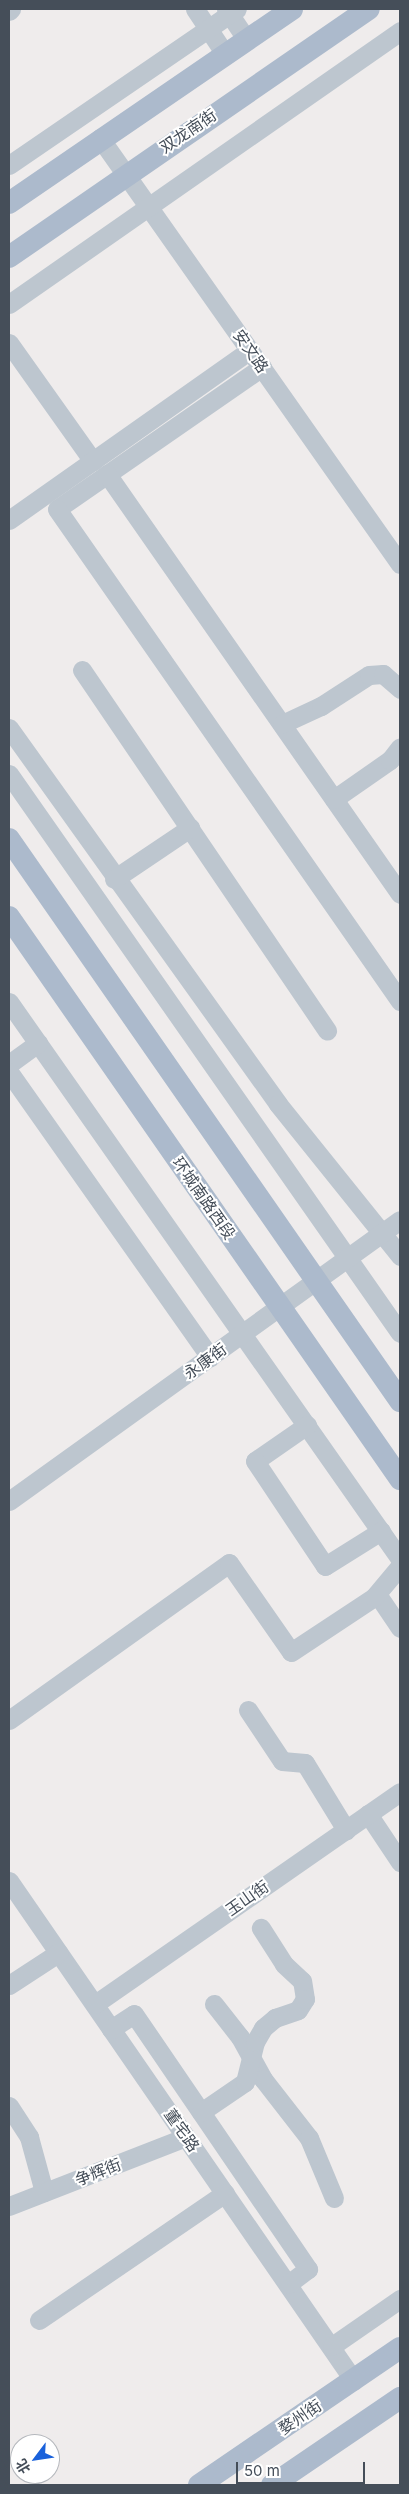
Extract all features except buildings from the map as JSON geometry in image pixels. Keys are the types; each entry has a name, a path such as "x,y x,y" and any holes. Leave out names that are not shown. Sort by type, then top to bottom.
{"main road":[{"path":"9,203 100,138 292,9"},
{"name":"双龙南街","path":"9,257 126,173 369,9"},
{"path":"9,839 400,1401"},
{"name":"环城南路西段","path":"9,917 400,1479"},
{"name":"婺州街","path":"199,2485 400,2348"},
{"path":"285,2482 400,2398"}],"street":[{"path":"195,9 225,54"},
{"path":"9,165 208,29 231,10 247,40"},
{"path":"9,304 400,31"},
{"name":"安文路","path":"100,138 400,564"},
{"path":"9,342 93,461"},
{"path":"9,520 250,350"},
{"path":"262,367 57,509 400,1002"},
{"path":"107,474 400,894"},
{"path":"82,670 327,1031"},
{"path":"282,724 334,698 369,675 383,674 400,689"},
{"path":"9,728 114,879 278,1104 383,1232 400,1256"},
{"path":"334,799 390,760 400,747"},
{"path":"9,774 400,1333"},
{"path":"114,879 190,828"},
{"path":"9,1002 244,1333 400,1559"},
{"path":"9,1064 38,1043"},
{"path":"9,1072 210,1357"},
{"name":"永康街","path":"9,1501 400,1220"},
{"path":"307,1425 255,1461 325,1566 381,1531"},
{"path":"9,1720 229,1563 291,1652 377,1594 400,1566"},
{"path":"377,1594 400,1628"},
{"path":"248,1710 282,1761 305,1763 346,1830"},
{"name":"玉山街","path":"95,2004 400,1792"},
{"path":"368,1814 400,1862"},
{"name":"董宅路","path":"9,1881 332,2346 354,2381"},
{"path":"201,2112 245,2082 254,2042 263,2028 275,2018 298,2010 305,1999 302,1981 284,1964 260,1928"},
{"path":"9,1985 58,1953"},
{"path":"214,2004 240,2037 250,2059 308,2138 334,2198"},
{"path":"112,2029 134,2014 308,2269 288,2284"},
{"path":"9,2106 29,2138 44,2192"},
{"name":"争辉街","path":"9,2206 186,2137"},
{"path":"39,2320 224,2193"},
{"path":"332,2346 400,2299"}]}
